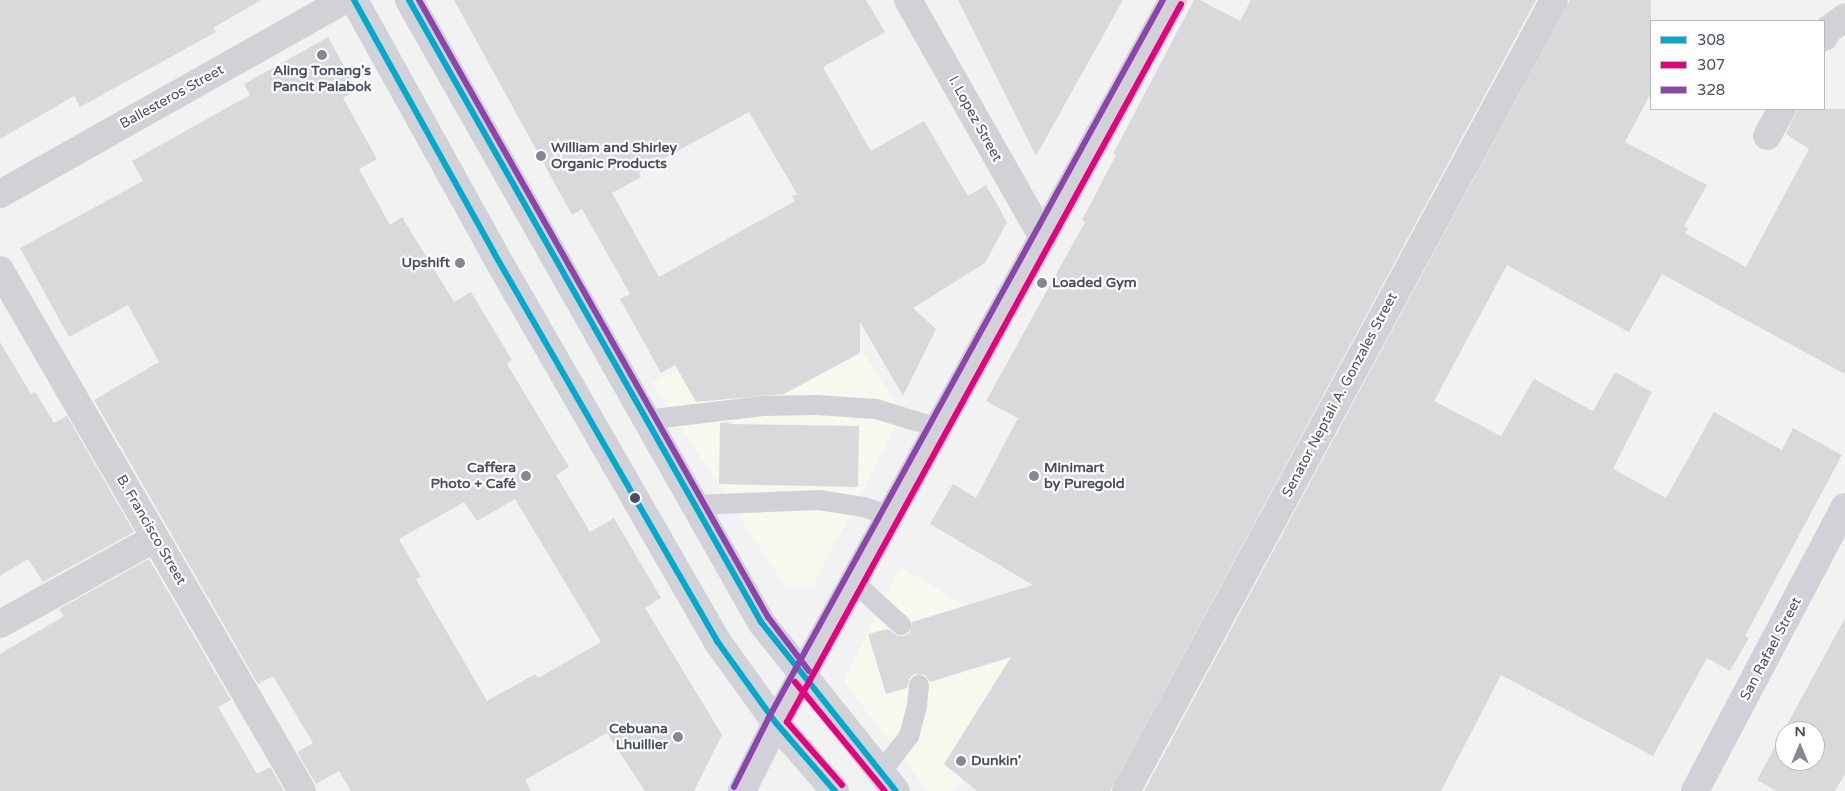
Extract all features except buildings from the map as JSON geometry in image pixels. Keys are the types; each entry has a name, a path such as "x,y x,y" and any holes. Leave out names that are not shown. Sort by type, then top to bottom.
{"main road":[{"path":"354,0 494,253 717,641 776,723 835,791"},
{"path":"409,0 760,622 888,781"},
{"path":"742,791 776,723 1172,0"},
{"name":"San Rafael Street","path":"1696,791 1845,507"}],"street":[{"name":"Ballesteros Street","path":"0,194 344,0"},
{"name":"I. Lopez Street","path":"908,0 1042,238"},
{"name":"Senator Neptali A. Gonzales Street","path":"1126,791 1554,0"},
{"path":"1825,35 1828,30 1845,17"},
{"path":"1766,136 1781,110"},
{"name":"B. Francisco Street","path":"0,270 302,791"},
{"path":"0,624 155,538"}],"lane":[{"path":"645,420 763,406 817,405 876,409 938,428"},
{"path":"694,505 819,500 864,507 890,516"},
{"path":"854,582 901,625"},
{"path":"888,781 909,736 919,685"}],"shaded area":[{"path":"823,291 902,413 813,587 786,588 652,383"},
{"path":"900,567 1044,651 989,761 951,791 928,791 844,682"}],"transit line":[{"name":"308","path":"354,0 494,253 717,641 776,723 835,791"},
{"name":"308","path":"409,0 761,622 896,791"},
{"name":"328","path":"419,0 768,617 809,671"},
{"name":"328","path":"734,787 768,719 1163,0"},
{"name":"307","path":"842,785 787,722 1181,4"},
{"name":"307","path":"795,682 885,791"}],"place":[{"name":"Aling Tonang's Pancit Palabok","path":"322,55"},
{"name":"William and Shirley Organic Products","path":"541,156"},
{"name":"Upshift","path":"460,263"},
{"name":"Loaded Gym","path":"1042,283"},
{"name":"Caffera Photo + Café","path":"526,476"},
{"name":"Minimart by Puregold","path":"1034,476"},
{"name":"Cebuana Lhuillier","path":"678,737"},
{"name":"Dunkin'","path":"961,761"}]}
